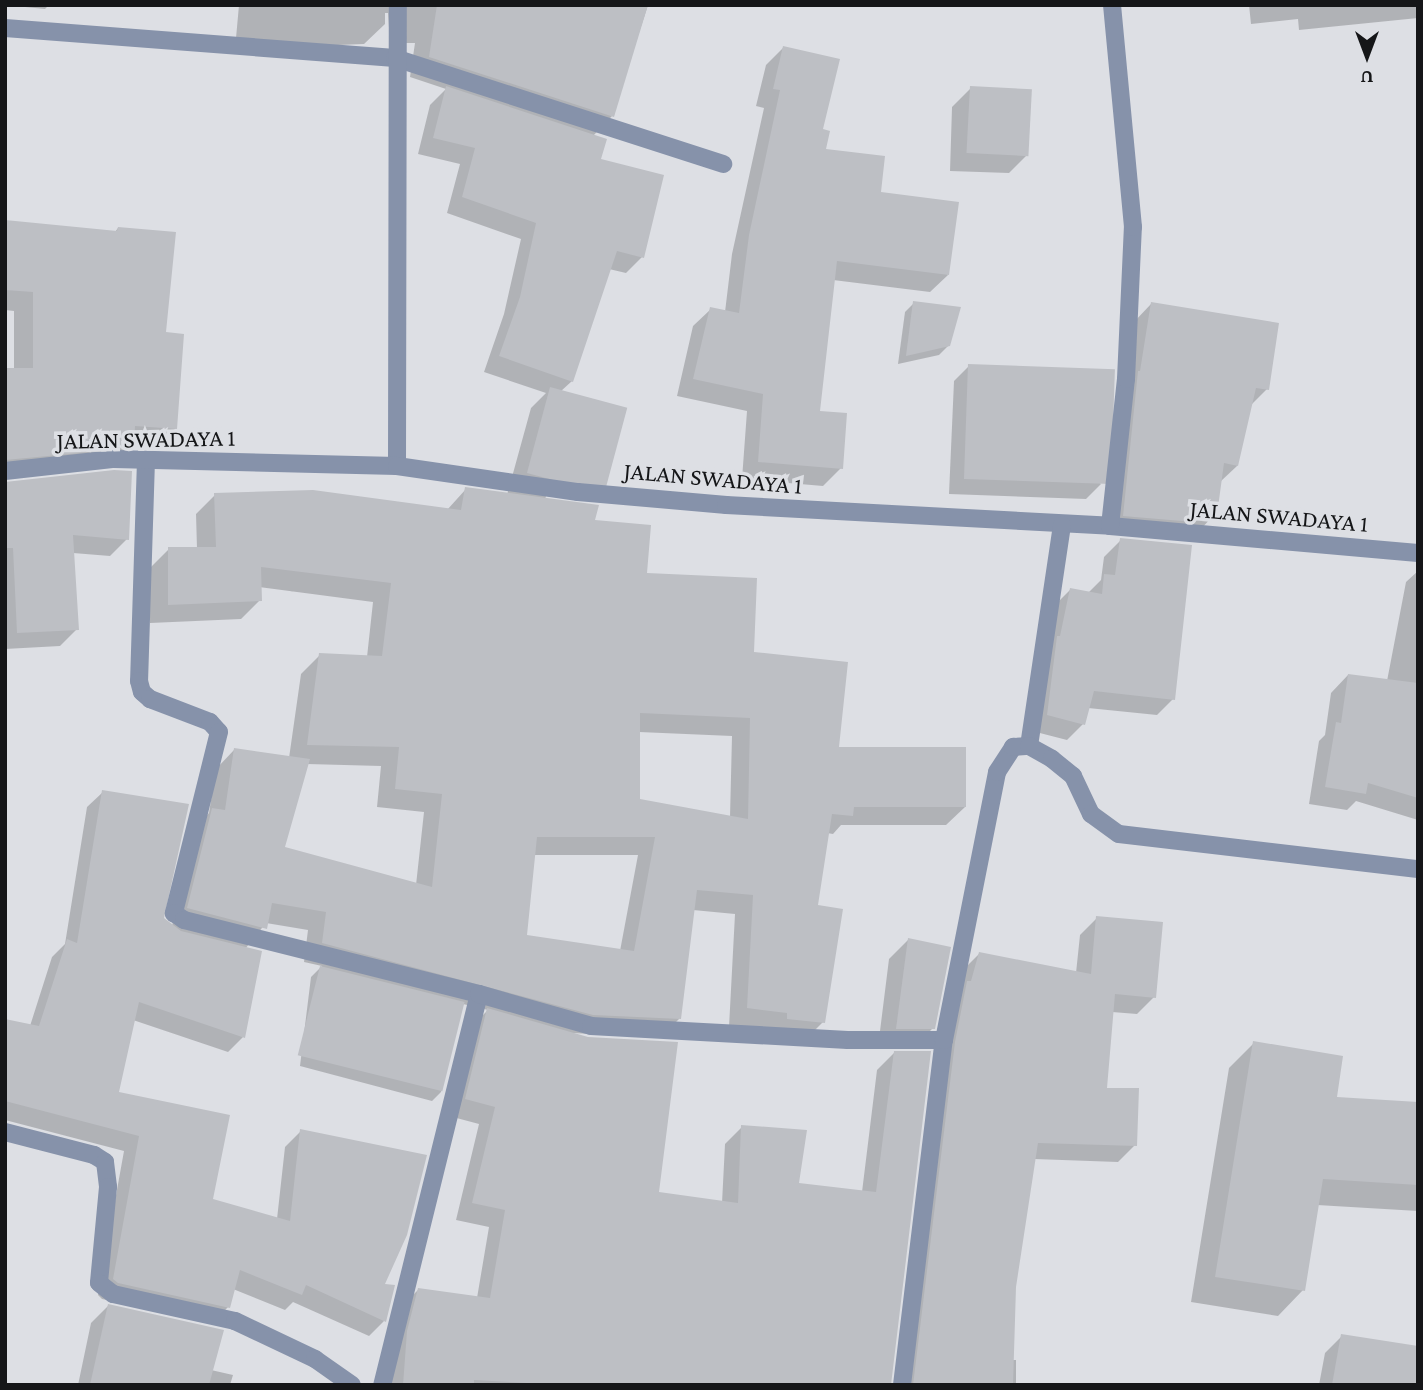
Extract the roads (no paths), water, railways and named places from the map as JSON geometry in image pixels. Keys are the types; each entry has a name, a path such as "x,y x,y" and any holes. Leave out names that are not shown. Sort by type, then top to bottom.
{"street":[{"path":"397,467 398,5"},
{"path":"1110,526 1126,379 1133,227 1112,5"},
{"path":"5,27 396,58 723,163"},
{"path":"146,460 139,681 142,692 150,699 210,722 219,732 174,912 184,920 479,994 591,1026 848,1040 944,1040"},
{"name":"JALAN SWADAYA 1","path":"5,471 61,462 146,460 397,467 578,492 726,505 1110,526 1418,553"},
{"path":"1029,746 1062,525"},
{"path":"902,1385 944,1040 997,772 1013,747 1029,746 1052,758 1073,776 1091,814 1119,834 1418,869"},
{"path":"382,1385 479,994"},
{"path":"5,1132 94,1155 105,1162 108,1187 99,1283 113,1294 236,1321 315,1359 352,1385"}]}
